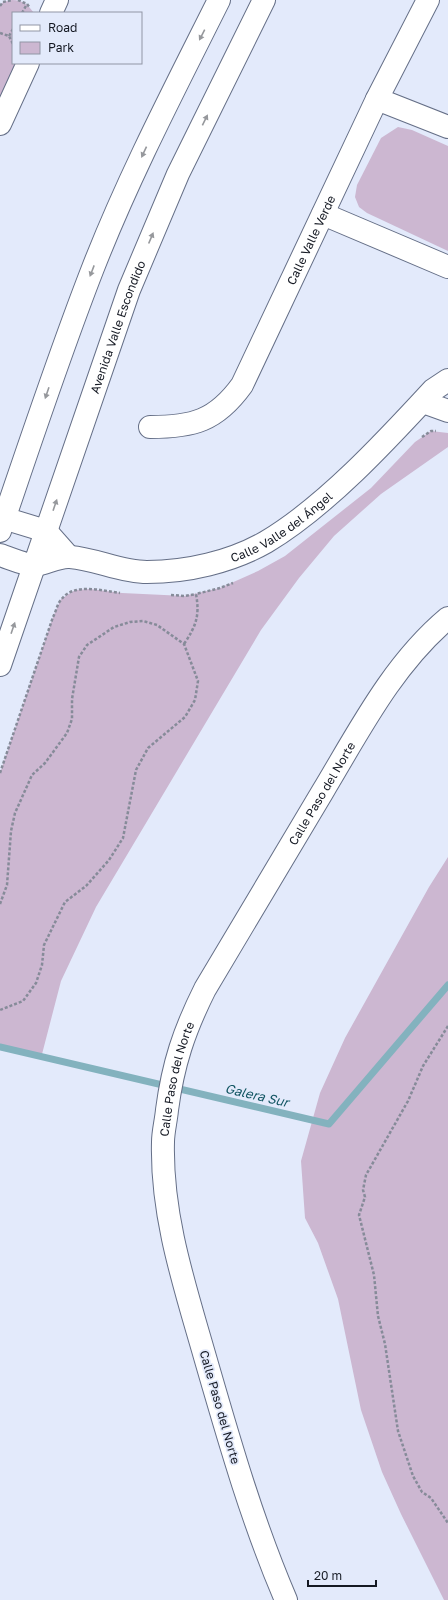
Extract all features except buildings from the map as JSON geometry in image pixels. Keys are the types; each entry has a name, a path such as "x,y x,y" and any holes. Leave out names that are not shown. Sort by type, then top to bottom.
{"street":[{"path":"69,557 46,531 1,522 93,268 156,126 219,0"},
{"name":"Avenida Valle Escondido","path":"0,665 129,290 178,174 264,0"},
{"name":"Calle Valle Verde","path":"150,427 174,427 194,424 212,416 230,401 242,385 378,98 428,0"},
{"path":"0,124 28,64"},
{"path":"378,98 448,127"},
{"path":"323,214 448,267"},
{"name":"Calle Valle del Ángel","path":"0,555 34,565 69,557 146,572 188,568 217,562 239,554 266,542 323,499 359,466 423,402 433,390 448,380"},
{"path":"423,402 448,411"},
{"name":"Calle Paso del Norte","path":"286,1600 263,1544 237,1468 177,1258 168,1214 163,1174 163,1140 170,1092 178,1053 189,1022 205,989 355,737 392,679 419,645 448,618"}],"path":[{"path":"0,6 3,2 12,0"},
{"path":"18,0 27,4 33,12"},
{"path":"23,12 27,4"},
{"path":"9,36 12,31"},
{"path":"0,33 9,36 12,42"},
{"path":"0,773 53,617 61,599 74,590 90,589 122,593"},
{"path":"164,594 185,596 196,594"},
{"path":"0,904 7,885 11,831 15,812 32,775 45,763 67,733 72,719 72,699 79,657 87,645 114,626 130,622 144,621 157,625 184,644 198,681 195,700 185,717 148,748 136,770 123,838 109,860 86,886 65,902 44,944 42,966 36,983 23,1001 0,1010"},
{"path":"448,1026 423,1066 408,1101 366,1175 363,1190 365,1197 359,1215 374,1275 378,1316 385,1344 398,1431 413,1476 422,1492 431,1498 448,1523"}],"green space":[{"path":"12,0 19,1 25,4 33,12 12,12 12,64 18,64 0,99 0,6 3,2"},
{"path":"398,127 412,130 448,146 448,251 367,213 359,207 355,197 357,185 381,138"},
{"path":"431,431 448,433 448,447 381,494 334,536 299,578 261,630 96,907 61,981 41,1058 0,1046 0,773 53,617 61,599 75,590 90,589 122,593 185,596 220,588 258,571 285,556 371,488 415,442"},
{"path":"448,857 448,1600 444,1600 401,1514 382,1472 361,1410 338,1299 318,1243 305,1218 301,1161 320,1093 345,1038 429,887"}],"waterway":[{"name":"Galera Sur","path":"0,1047 329,1124 448,985"}]}
